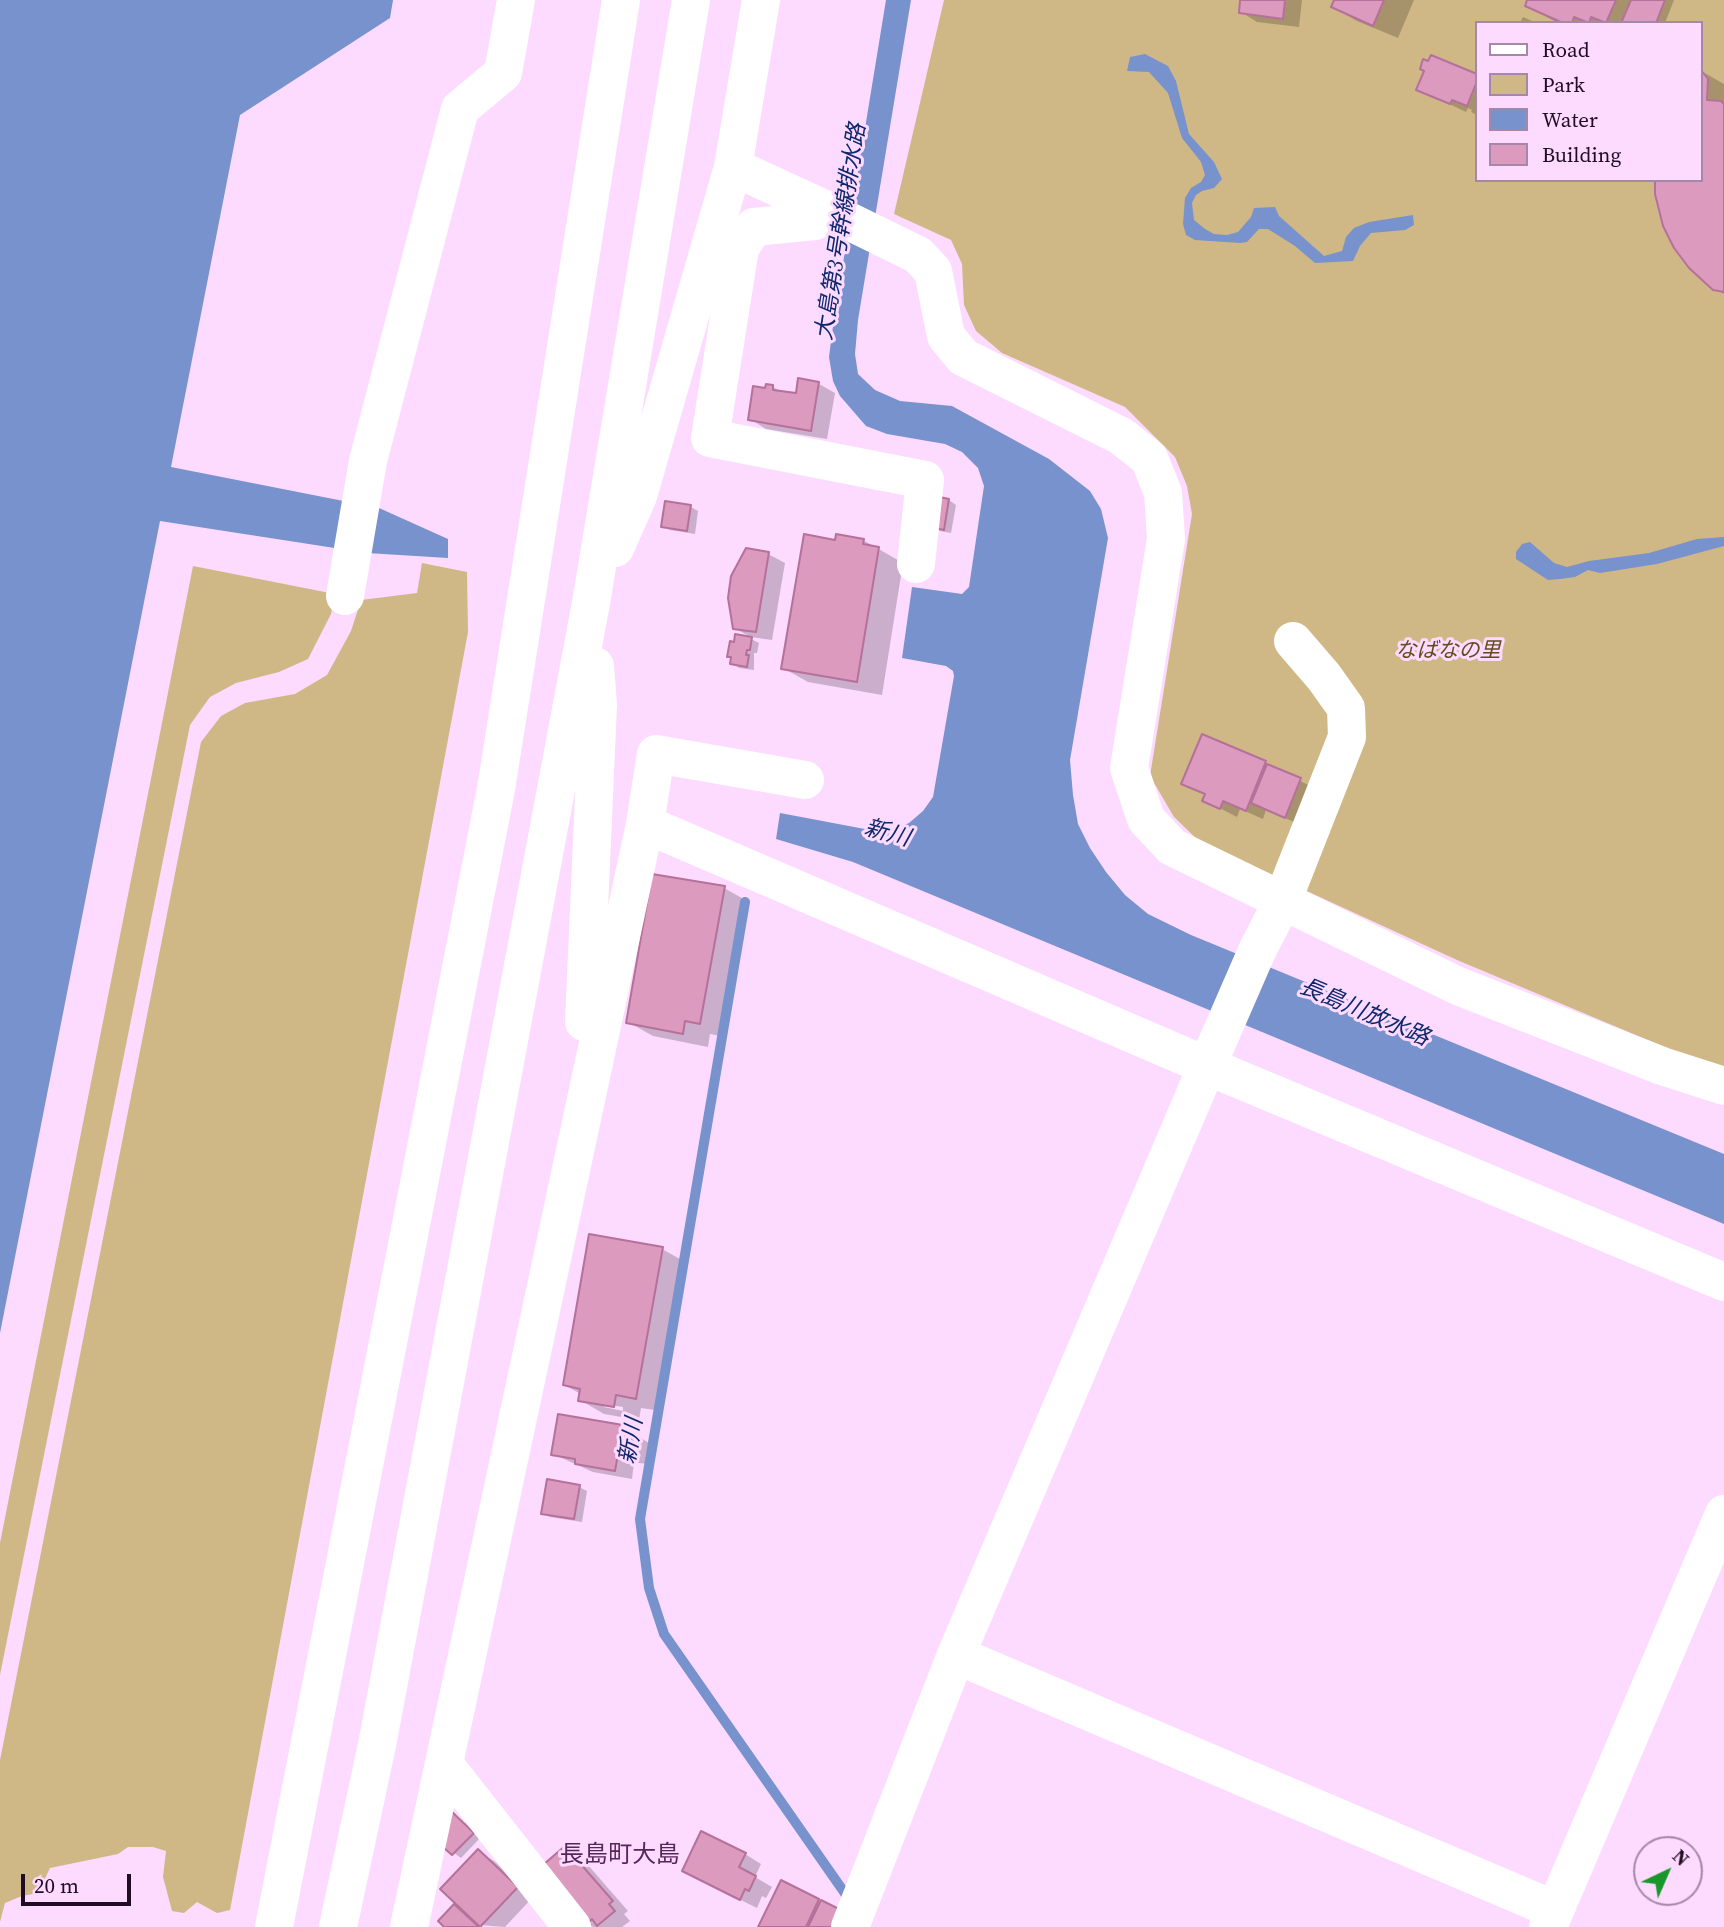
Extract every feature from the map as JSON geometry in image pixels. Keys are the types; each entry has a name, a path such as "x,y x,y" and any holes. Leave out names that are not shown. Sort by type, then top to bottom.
{"street":[{"path":"345,596 368,461 460,108 503,74 516,0"},
{"path":"274,1927 496,789 621,0"},
{"path":"338,1927 377,1745 591,604 691,0"},
{"path":"579,1130 598,705 591,604 638,496 733,167 761,0"},
{"path":"733,167 918,255 933,271 946,335 963,357 1121,436 1149,458 1163,492 1166,539 1129,768 1146,819 1172,847 1458,986 1662,1066 1724,1086"},
{"path":"826,209 815,221 754,227 740,248 710,438 925,480 916,564"},
{"path":"850,1927 956,1655 1257,951 1282,902 1347,737 1346,708 1293,641"},
{"path":"409,1927 645,824 656,754 804,780"},
{"path":"645,824 1213,1053 1724,1282"},
{"path":"956,1655 1552,1918 1724,1514"},
{"path":"444,1765 572,1927"}],"green space":[{"name":"なばなの里","path":"944,0 1724,0 1724,1072 1457,960 1200,842 1174,817 1150,776 1192,514 1187,486 1175,457 1125,407 1002,353 976,331 964,305 962,264 951,240 894,214"},
{"path":"422,563 467,572 468,632 230,1910 217,1913 197,1902 184,1913 172,1911 163,1877 166,1851 153,1847 128,1847 118,1854 50,1868 38,1893 5,1903 0,1922 0,1760 201,742 221,716 245,703 295,694 327,675 351,631 361,600 417,593"},
{"path":"193,566 335,594 331,614 308,659 279,672 236,683 210,697 190,725 0,1675 0,1543"}],"water":[{"path":"0,0 393,0 390,18 240,115 171,467 379,508 448,539 448,558 367,553 160,521 0,1333"},
{"name":"長島川放水路","path":"886,0 911,0 858,320 855,354 858,374 875,390 900,401 952,406 1049,459 1090,491 1101,509 1108,538 1070,760 1078,824 1106,872 1125,895 1148,914 1191,935 1724,1154 1724,1224 853,862 776,839 780,813 870,830 895,829 909,823 923,811 933,797 954,676 953,671 946,666 902,658 912,587 962,594 969,587 984,486 978,468 962,452 945,444 887,434 866,426 840,396 833,381 829,357 834,318"},
{"path":"1145,54 1168,66 1176,81 1189,134 1214,162 1222,179 1214,188 1196,195 1192,203 1194,220 1205,229 1214,234 1238,232 1251,217 1254,208 1275,207 1279,216 1324,256 1342,251 1346,237 1354,228 1369,222 1413,215 1414,225 1405,230 1371,233 1360,246 1353,261 1315,263 1268,229 1259,229 1247,242 1240,243 1195,240 1186,235 1183,224 1185,198 1205,175 1201,162 1182,138 1168,93 1149,72 1127,71 1130,57"},
{"path":"1724,537 1724,546 1657,564 1600,573 1588,570 1575,577 1560,579 1548,580 1516,559 1516,552 1522,544 1530,542 1554,563 1567,567 1589,561 1649,553 1697,539"}],"building":[{"path":"1240,0 1285,0 1283,19 1239,13"},
{"path":"1334,0 1384,0 1373,26 1331,7"},
{"path":"1527,0 1616,0 1607,21 1591,17 1590,21 1584,21 1574,17 1573,21 1559,21 1525,6"},
{"path":"1631,0 1665,0 1657,21 1622,21"},
{"path":"1431,55 1476,74 1476,84 1467,106 1452,100 1450,104 1416,90 1424,71 1420,69 1423,59 1428,61"},
{"path":"1703,73 1708,79 1707,100 1721,101 1724,104 1724,292 1713,290 1689,268 1674,248 1663,226 1655,194 1655,182 1703,182"},
{"path":"798,378 819,382 811,431 748,420 753,386 765,388 766,384 773,385 773,390 796,393"},
{"path":"935,496 949,499 944,530 930,527"},
{"path":"665,501 691,505 687,531 661,527"},
{"path":"804,534 835,540 836,534 864,539 863,544 879,547 857,682 781,669"},
{"path":"746,548 769,552 756,632 733,629 728,598 731,576"},
{"path":"735,634 752,637 750,650 747,650 746,655 749,655 747,667 730,664 731,657 727,657 730,641 734,642"},
{"path":"1202,734 1266,761 1246,811 1223,801 1220,809 1202,801 1205,794 1181,784"},
{"path":"1267,764 1301,778 1285,818 1251,803"},
{"path":"652,874 725,886 700,1024 685,1021 683,1034 626,1023"},
{"path":"589,1234 663,1247 636,1399 616,1395 614,1407 578,1401 580,1389 563,1385"},
{"path":"558,1414 623,1425 623,1430 634,1432 630,1456 618,1454 615,1471 575,1464 575,1459 551,1455"},
{"path":"547,1479 580,1485 574,1519 541,1514"},
{"path":"450,1810 474,1833 452,1855 444,1848"},
{"path":"701,1831 746,1853 739,1867 756,1876 749,1891 745,1889 740,1900 682,1871"},
{"path":"565,1846 613,1901 609,1904 615,1911 597,1926 592,1919 586,1925 537,1870"},
{"path":"478,1849 518,1887 480,1927 440,1889"},
{"path":"781,1880 819,1899 806,1927 758,1927"},
{"path":"821,1900 845,1912 837,1927 808,1927"},
{"path":"454,1904 479,1927 444,1927 438,1921"}],"waterway":[{"name":"新川","path":"745,902 640,1519 649,1588 664,1634 851,1902"}],"district":[{"name":"長島町大島","path":"620,1856"}],"water label":[{"name":"大島第3号幹線排水路","path":"842,232"}]}
